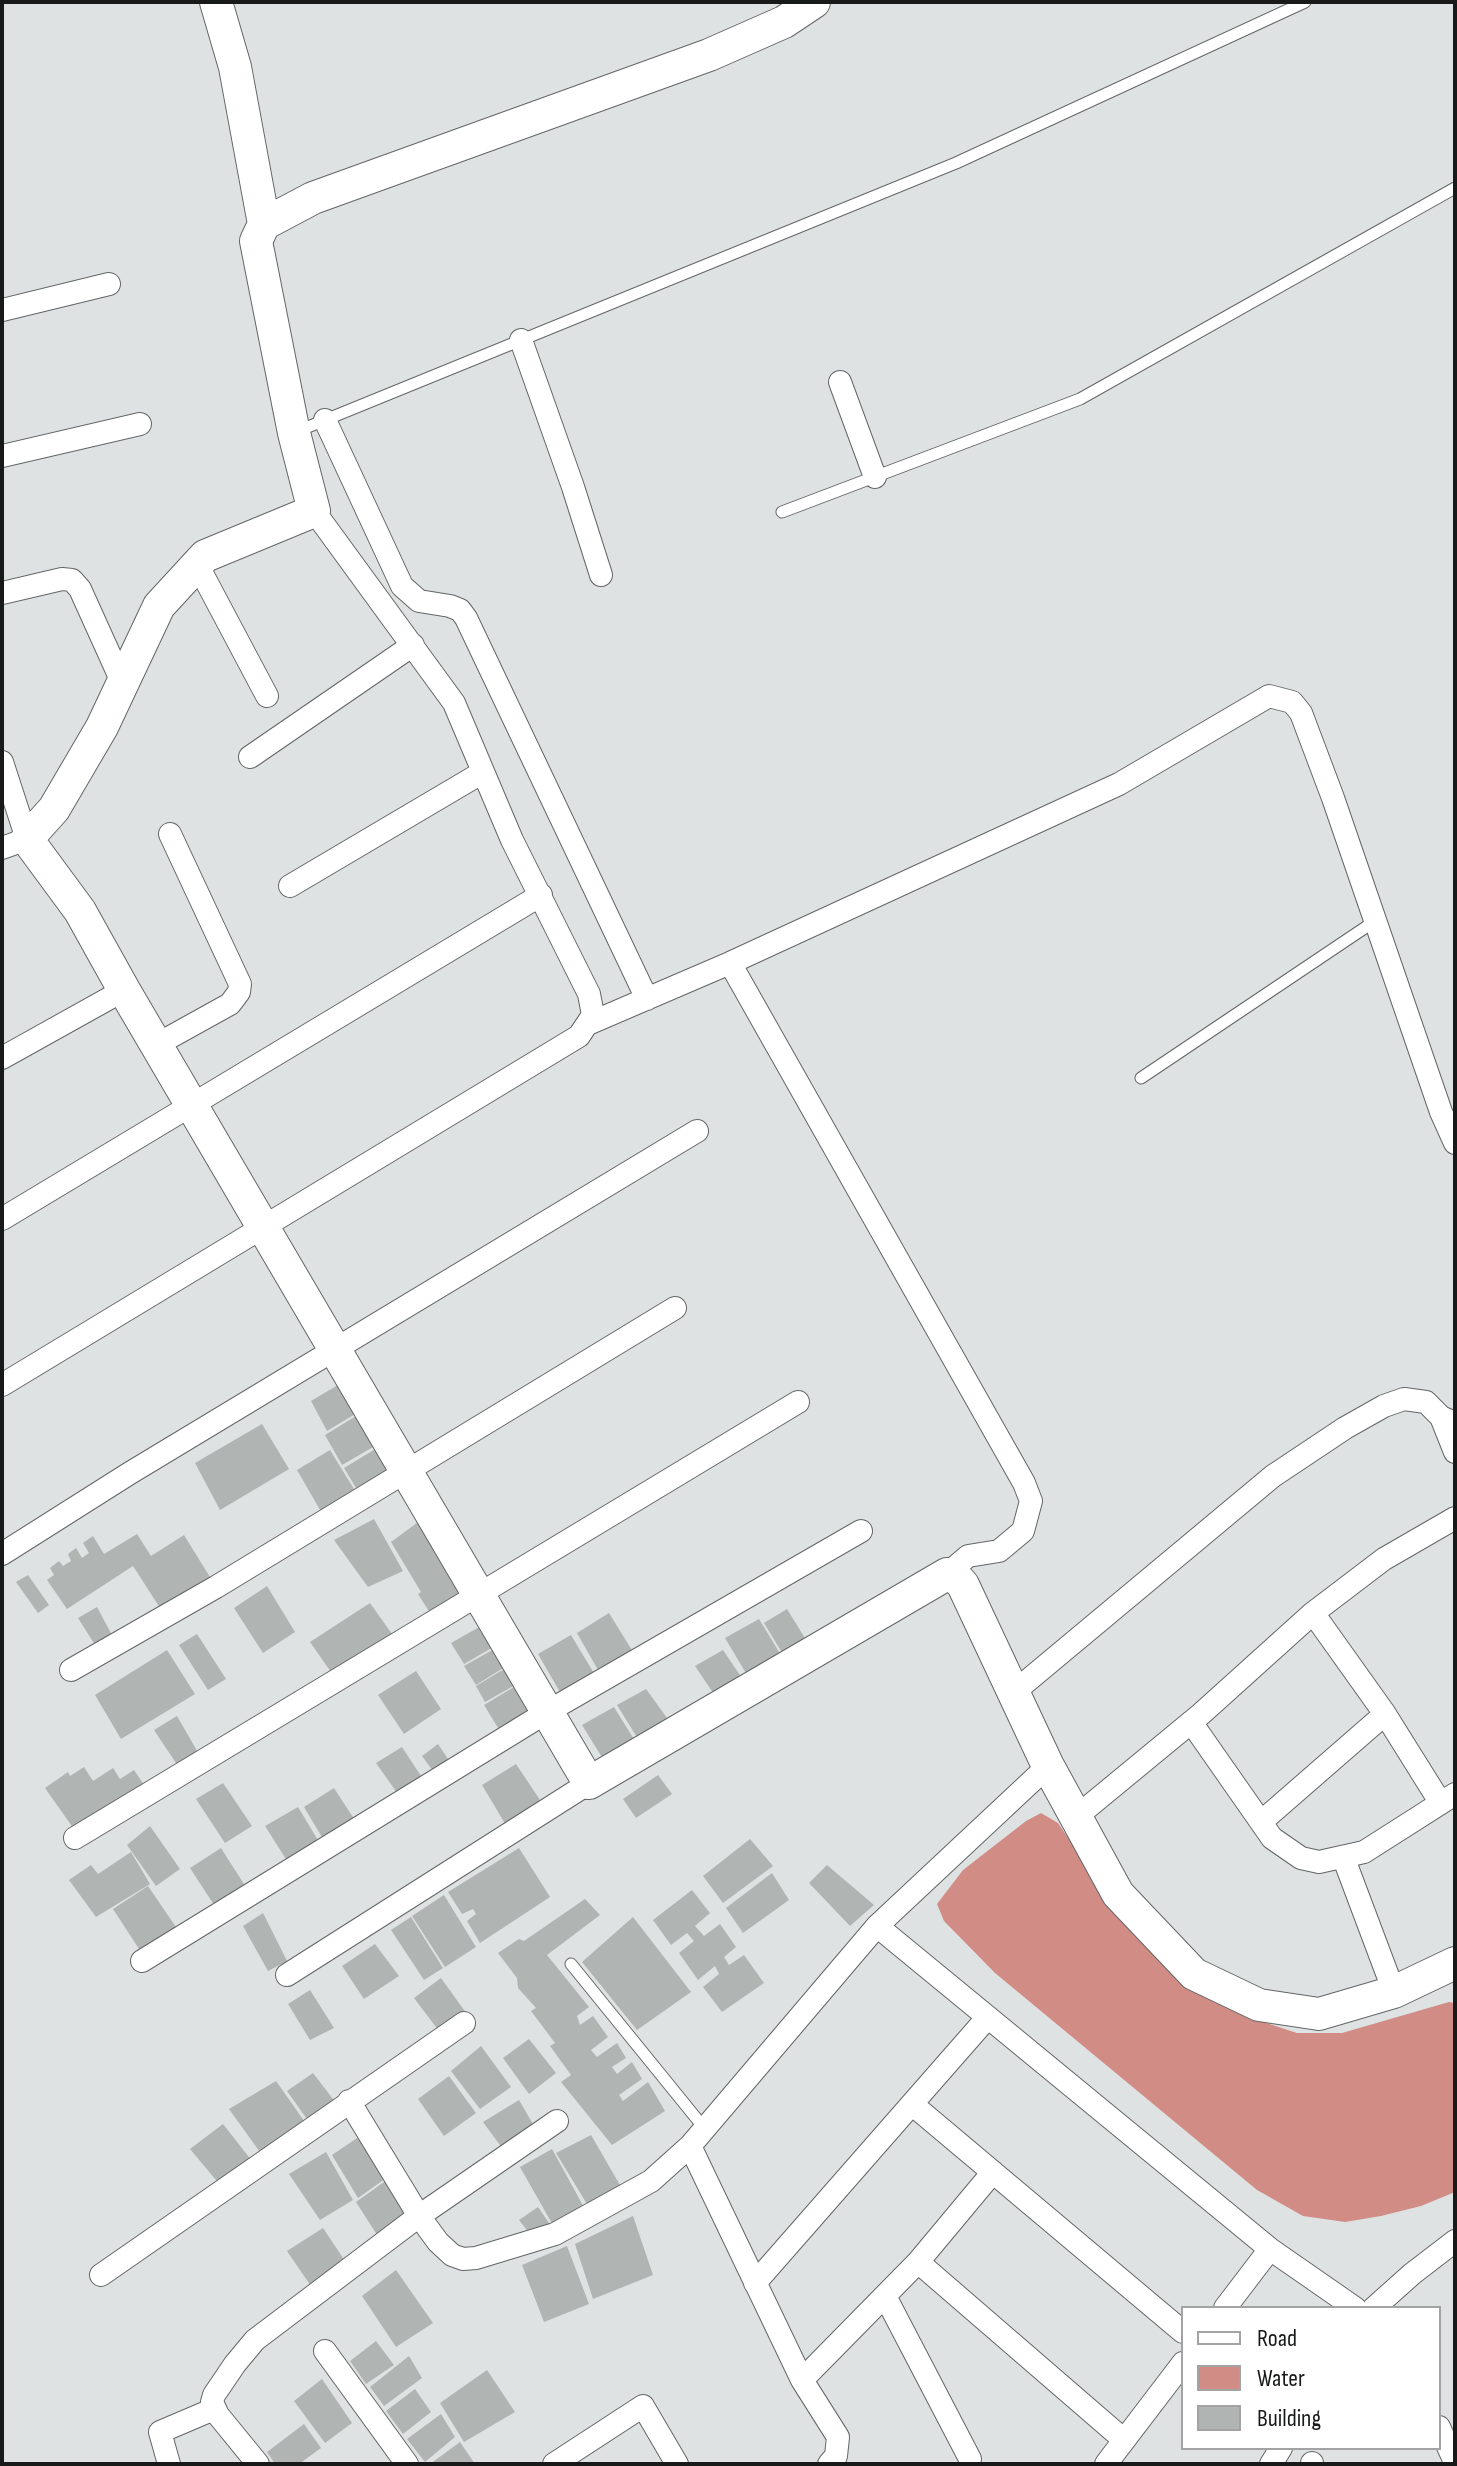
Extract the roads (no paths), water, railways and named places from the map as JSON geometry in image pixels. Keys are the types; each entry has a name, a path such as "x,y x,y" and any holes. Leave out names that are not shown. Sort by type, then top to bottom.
{"street":[{"path":"2,1385 579,1036 593,1015 593,1004 512,840 454,703 314,511 294,433 256,241 264,224 235,67 216,2"},
{"path":"264,224 313,198 709,55 784,22 814,2"},
{"path":"2,310 109,284"},
{"path":"521,340 601,575"},
{"path":"840,382 875,477"},
{"path":"325,420 402,586 419,601 450,606 460,610 466,618 647,999"},
{"path":"2,456 140,424"},
{"path":"14,843 54,809 102,727 159,606 205,556 314,511"},
{"path":"197,564 267,696"},
{"path":"2,593 62,579 72,580 80,589 122,682"},
{"path":"250,757 413,645"},
{"path":"588,1024 730,963 1119,784 1269,696 1292,702 1301,713 1375,921 1448,1112 1455,1143"},
{"path":"2,762 14,843 80,911 589,1783"},
{"path":"290,886 483,772"},
{"path":"156,1045 230,1004 239,992 240,984 170,834"},
{"path":"2,1219 541,895"},
{"path":"287,1975 589,1783 947,1574 959,1561 968,1556 999,1551 1023,1531 1031,1501 1024,1483 730,963"},
{"path":"2,1058 124,990"},
{"path":"2,1554 130,1473 697,1131"},
{"path":"71,1670 216,1587 675,1308"},
{"path":"1014,1692 1273,1476 1384,1406 1404,1399 1426,1402 1448,1420 1455,1452"},
{"path":"75,1838 798,1402"},
{"path":"1076,1817 1191,1722 1313,1613 1384,1559 1455,1518"},
{"path":"142,1961 547,1712 861,1531"},
{"path":"947,1574 955,1576 963,1585 1048,1766 1118,1894 1194,1974 1259,2005 1319,2014 1394,1992 1455,1963"},
{"path":"1191,1722 1272,1838 1301,1858 1319,1862 1344,1859 1364,1852 1448,1798 1313,1613"},
{"path":"1261,1822 1385,1714"},
{"path":"349,2101 419,2216 452,2255 463,2259 476,2258 555,2234 651,2181 698,2138 877,1926 1048,1766"},
{"path":"1344,1859 1394,1992"},
{"path":"877,1926 1270,2249 1352,2306"},
{"path":"755,2283 988,2017"},
{"path":"101,2275 464,2023"},
{"path":"913,2105 1181,2330"},
{"path":"258,2464 214,2409 214,2395 255,2340 419,2216 557,2121"},
{"path":"698,2138 755,2283 802,2380 838,2437 836,2456 829,2464"},
{"path":"802,2380 918,2262 993,2172"},
{"path":"1376,2306 1455,2241"},
{"path":"1227,2306 1270,2249"},
{"path":"918,2262 1124,2440"},
{"path":"885,2296 970,2459"},
{"path":"325,2351 407,2464"},
{"path":"1106,2464 1181,2366"},
{"path":"554,2464 643,2406 677,2464"},
{"path":"169,2464 160,2432 214,2409"},
{"path":"1441,2431 1455,2462"}],"lane":[{"path":"294,433 956,163 1305,2"},
{"path":"782,512 1080,399 1455,188"},
{"path":"1141,1078 1375,921"},
{"path":"571,1964 698,2138"}],"water":[{"path":"1041,1813 1058,1823 1081,1857 1105,1904 1190,1984 1242,2015 1297,2033 1342,2033 1449,2002 1455,2003 1455,2192 1421,2206 1345,2222 1303,2216 1257,2190 995,1973 944,1921 937,1904 963,1870"}]}
